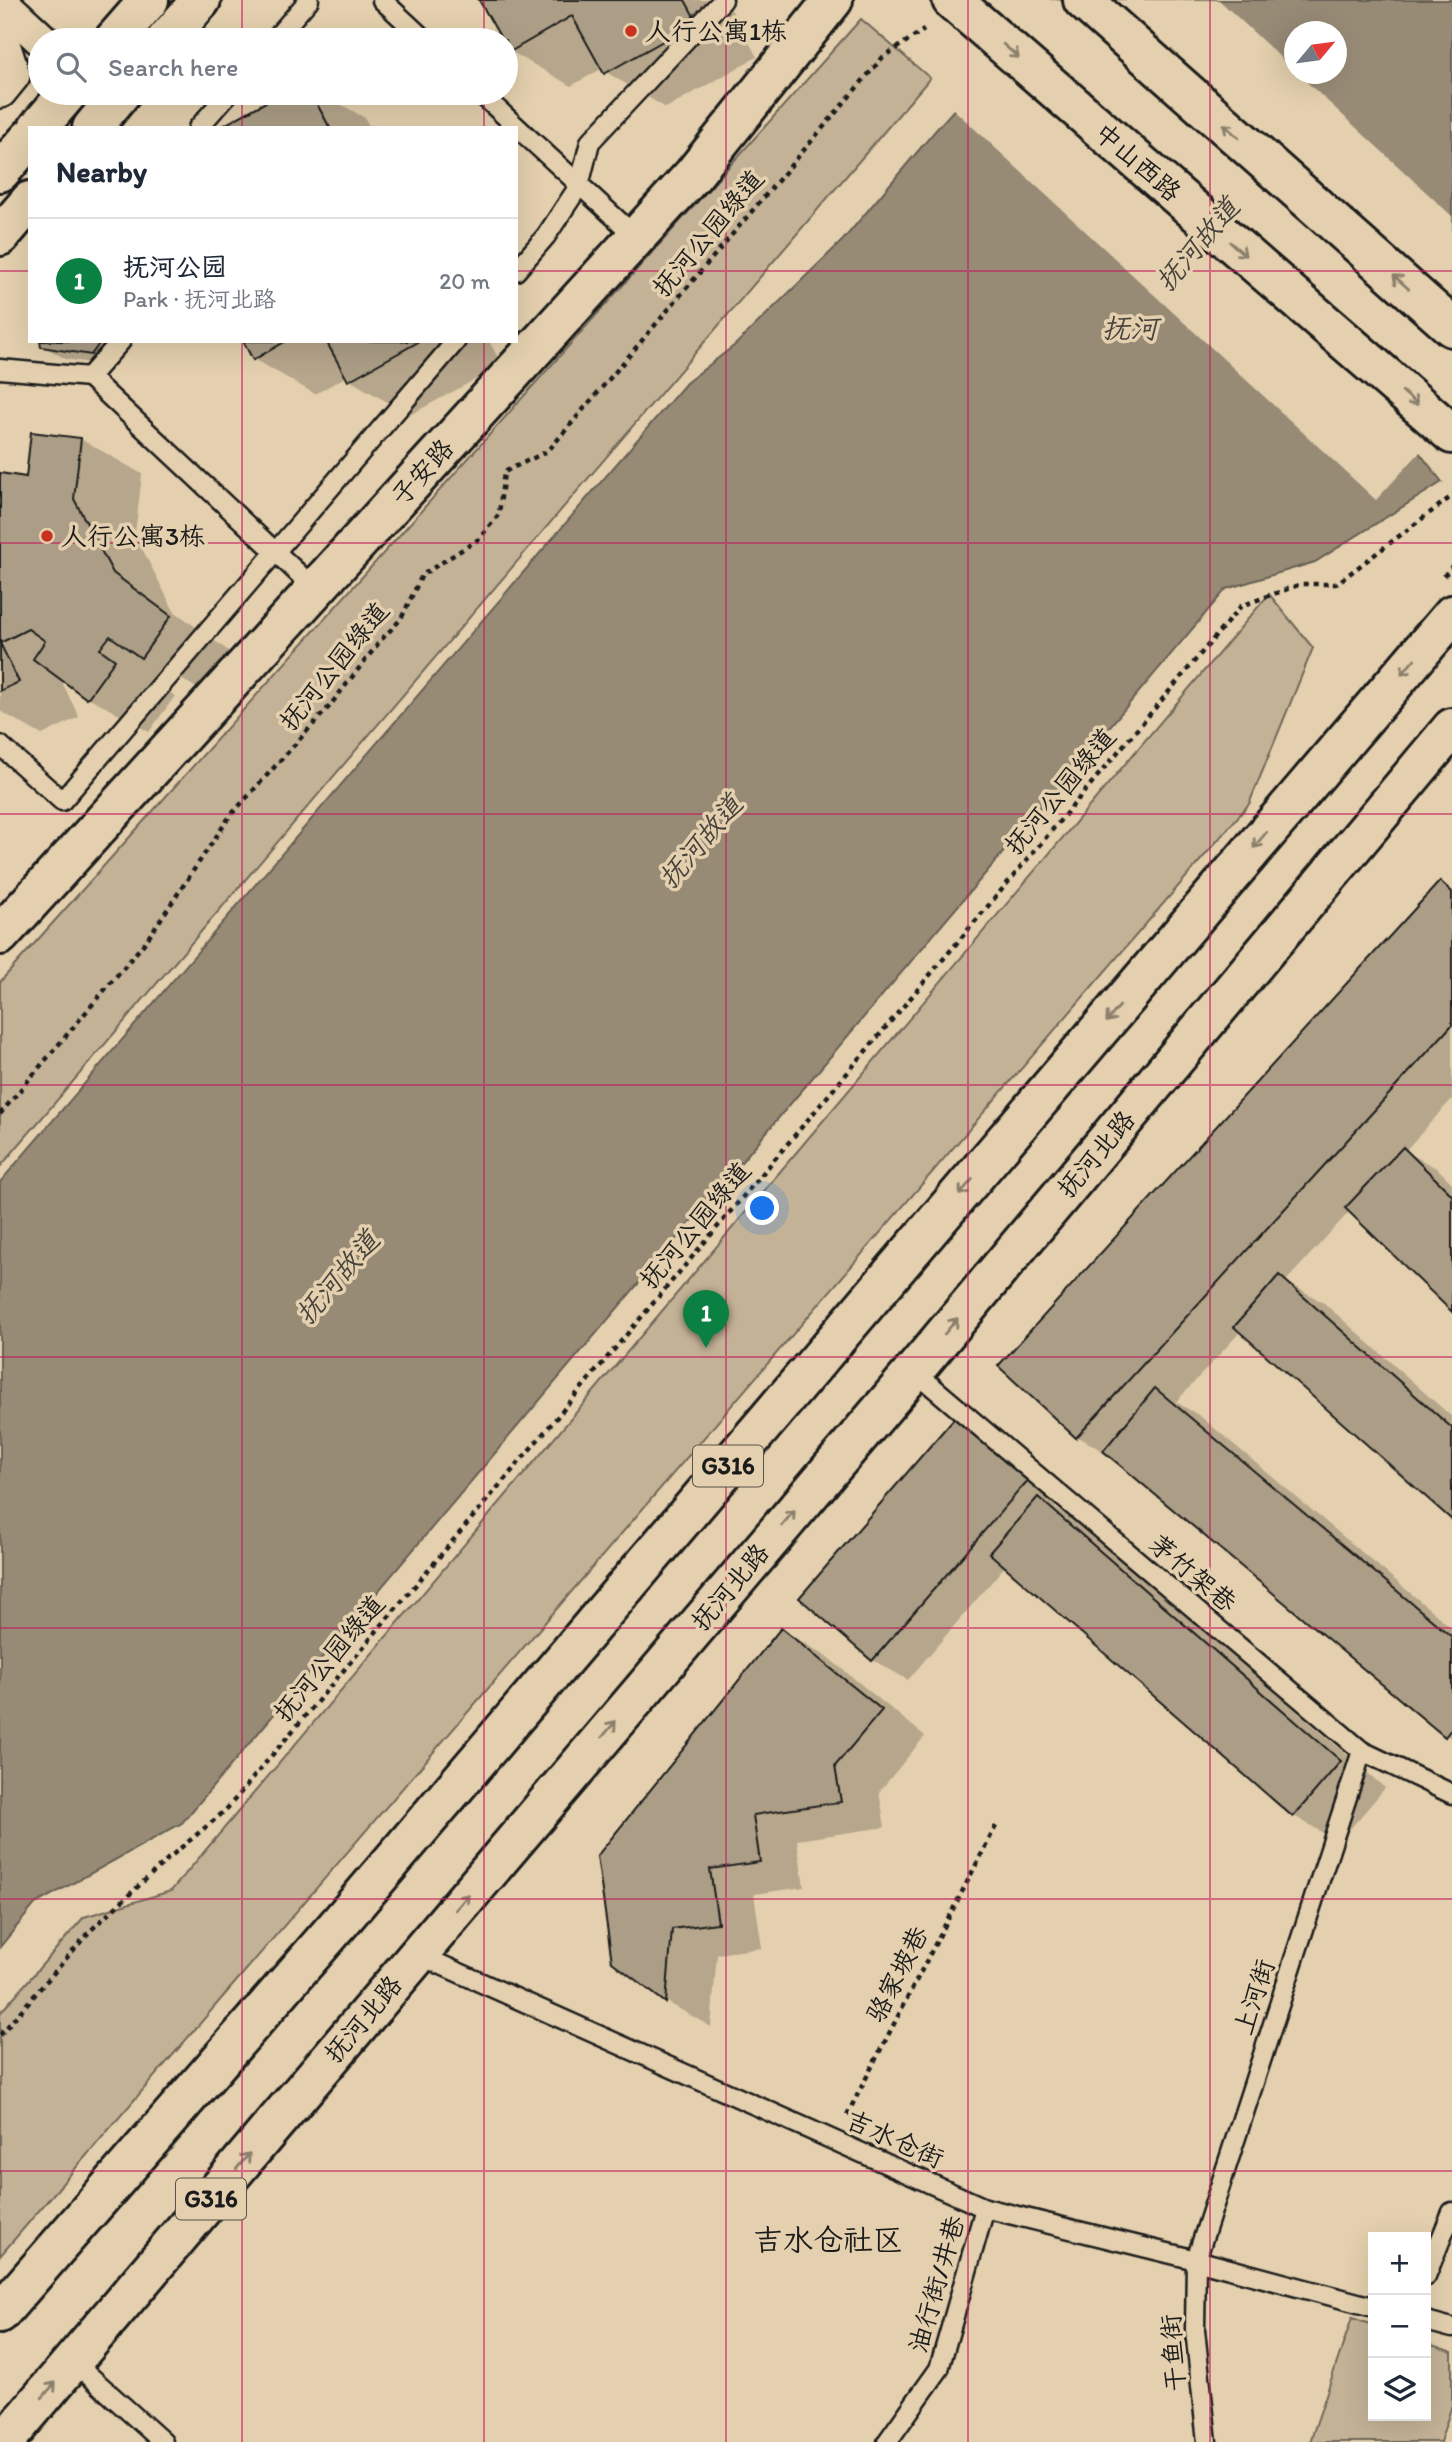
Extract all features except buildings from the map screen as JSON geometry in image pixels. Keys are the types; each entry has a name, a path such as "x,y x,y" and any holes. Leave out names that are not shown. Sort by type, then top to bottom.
{"main road":[{"path":"124,28 149,0"},
{"path":"176,28 201,0"},
{"name":"子安路","path":"6,915 315,589 693,175 833,0"},
{"path":"1083,0 1452,327"},
{"name":"中山西路","path":"956,3 1452,434"},
{"path":"40,126 58,105"},
{"path":"0,172 28,140"},
{"path":"0,236 28,203"},
{"name":"G316","path":"0,2313 342,1920 1452,615"},
{"name":"抚河北路","path":"4,2442 914,1371 1452,728"}],"street":[{"path":"0,1 29,28"},
{"path":"0,41 13,75 0,90"}],"lane":[{"path":"284,28 309,0"},
{"path":"382,0 412,28"},
{"path":"518,269 547,236 579,186 590,142 723,0"},
{"path":"200,126 218,105"},
{"path":"493,105 515,126"},
{"path":"518,129 636,237"},
{"path":"89,377 119,343"},
{"path":"0,746 62,801 454,343"},
{"path":"0,369 89,377 315,589"},
{"name":"茅竹架巷","path":"914,1371 1362,1751 1452,1794"},
{"name":"上河街","path":"1196,2260 1362,1751"},
{"name":"吉水仓街","path":"418,1954 985,2208 1368,2306"},
{"name":"油行街/井巷","path":"887,2442 939,2369 985,2208"},
{"path":"1431,2264 1452,2212"},
{"name":"干鱼街","path":"1196,2260 1195,2330 1207,2442"},
{"path":"1431,2322 1452,2328"},
{"path":"74,2362 163,2442"}],"path":[{"name":"抚河公园绿道","path":"0,1114 146,941 230,816 328,708 380,640 401,619 422,575 479,539 499,514 504,472 548,451 883,57 925,29"},
{"name":"抚河公园绿道","path":"0,2035 90,1931 171,1856 225,1811 1241,606 1301,584 1336,584 1452,496"},
{"name":"骆家坡巷","path":"833,2140 996,1826"}],"shaded area":[{"path":"861,19 930,78 0,1167 0,982"},
{"path":"1269,594 1313,648 1249,804 0,2256 0,2013 84,1917 171,1891"},
{"path":"1352,2318 1368,2323 1368,2421 1431,2421 1431,2345 1452,2352 1452,2405 1440,2442 1310,2442"}],"water":[{"name":"抚河","path":"1051,0 1452,0 1452,348 1392,417 1442,482 1315,562 1226,589 182,1823 35,1904 0,1947 0,1182 686,383 735,345 843,240"}],"pier":[{"path":"1046,0 1219,0 1284,61 1284,84 1309,84 1452,216 1452,353 1396,417 1422,450 1376,500 951,107"}],"place":[{"name":"人行公寓1栋","path":"631,31"},
{"name":"人行公寓3栋","path":"47,536"},
{"name":"抚河公园","path":"706,1348"}],"district":[{"name":"吉水仓社区","path":"828,2240"}],"water label":[{"name":"抚河故道","path":"1197,244"},
{"name":"抚河故道","path":"700,841"},
{"name":"抚河故道","path":"337,1277"}]}
